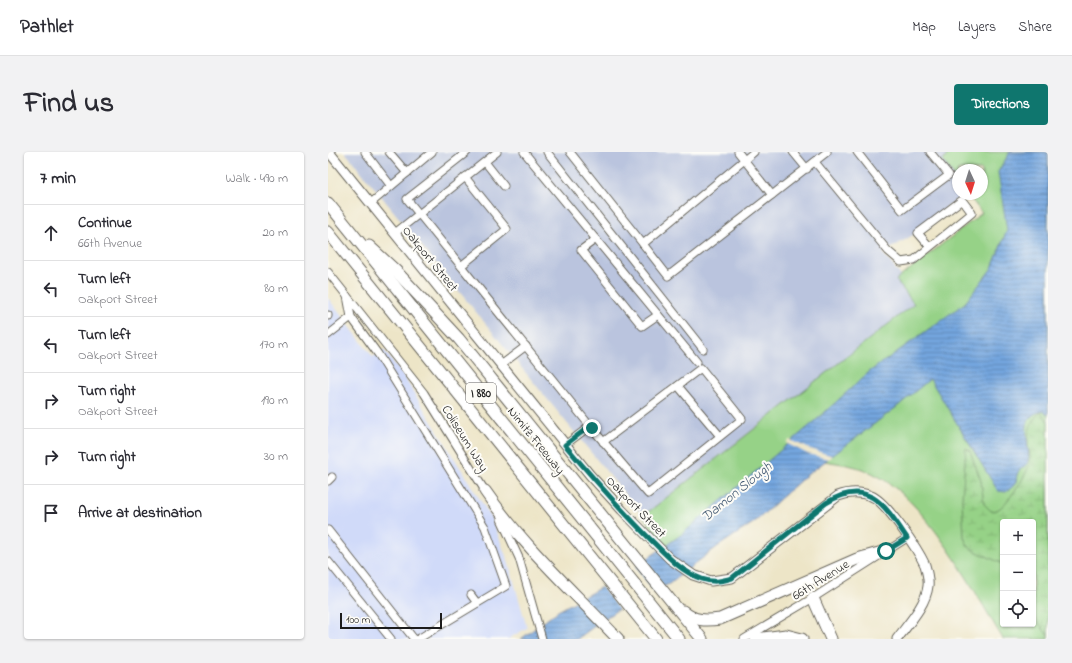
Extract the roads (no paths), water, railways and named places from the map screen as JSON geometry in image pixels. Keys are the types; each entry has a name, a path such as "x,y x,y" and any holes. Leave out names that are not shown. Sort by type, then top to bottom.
{"highway":[{"name":"Nimitz Freeway","path":"328,203 679,639"},
{"path":"343,222 396,270 459,339 702,639"},
{"name":"I 880","path":"328,232 656,639"},
{"path":"485,491 514,529 615,635"},
{"path":"668,597 693,618 708,621 720,619 857,559 886,551"},
{"path":"813,598 831,639"},
{"path":"756,639 786,635 802,639"}],"main road":[{"name":"Oakport Street","path":"329,152 565,445 604,491 670,559 693,575 712,582 732,578 826,503 838,496 849,492 860,493 872,496 882,503 920,556 926,567 928,587 919,608 897,639"}],"street":[{"path":"365,152 391,186"},
{"path":"389,152 407,173"},
{"path":"371,203 432,152"},
{"path":"467,152 407,199 603,442 648,494 742,419 701,368 603,442"},
{"path":"394,233 497,152"},
{"path":"524,152 696,362"},
{"path":"547,152 703,349"},
{"path":"570,152 668,276 825,153"},
{"path":"738,152 772,195"},
{"path":"643,244 754,152"},
{"path":"793,152 806,168"},
{"path":"857,152 902,210 949,175 930,152"},
{"path":"485,162 504,186"},
{"path":"815,162 896,259 901,262 914,260 928,249 972,213 962,200 918,233 928,249"},
{"path":"461,266 507,229 465,177"},
{"path":"596,240 581,250 642,326 658,315"},
{"name":"Coliseum Way","path":"328,272 424,393 502,520 519,558 542,639"},
{"path":"347,296 351,317 378,354 485,526 506,586 418,639"},
{"path":"328,335 351,317"},
{"path":"501,365 526,346"},
{"path":"678,386 720,436"},
{"path":"565,445 590,426"},
{"path":"328,530 414,639"},
{"name":"66th Avenue","path":"744,639 813,598 907,538"},
{"path":"328,561 391,639"},
{"path":"471,595 477,603"}],"water":[{"name":"Damon Slough","path":"1010,152 1048,152 1048,415 1043,411 1035,414 1027,425 1028,461 1018,472 1016,483 1013,486 1006,492 998,491 930,379 898,406 803,478 756,521 717,547 669,584 614,612 577,639 521,639 558,611 627,573 682,534 814,422 869,372 965,303 992,268 1007,230 998,172"}]}
